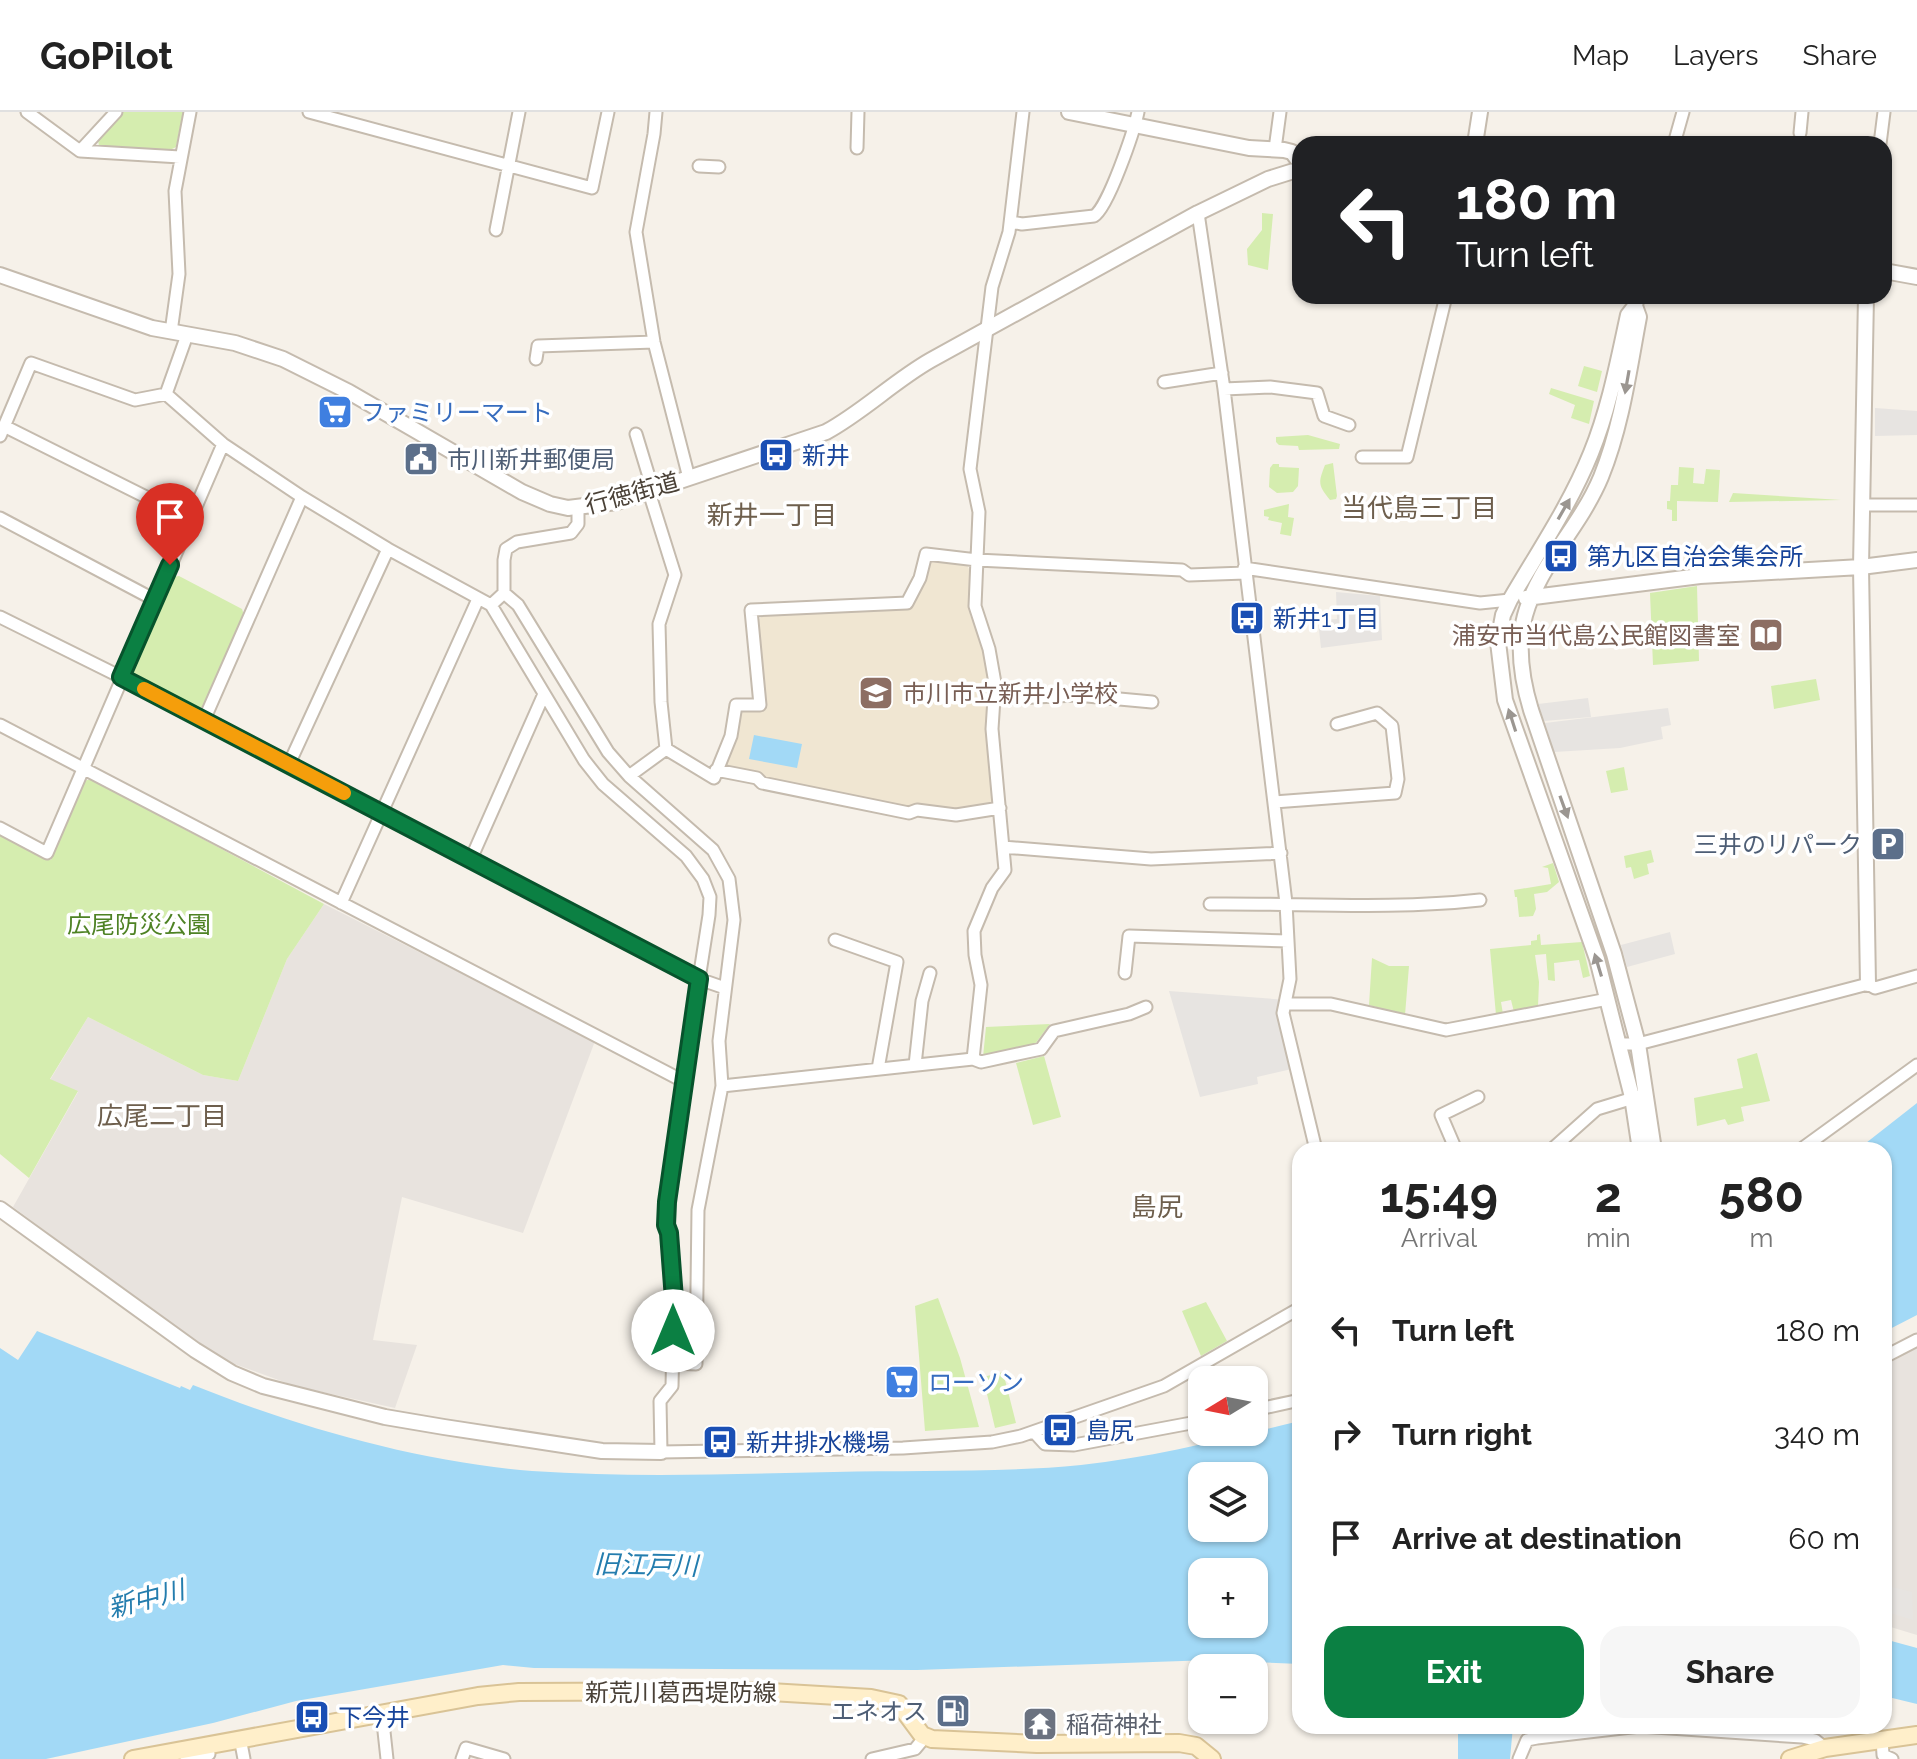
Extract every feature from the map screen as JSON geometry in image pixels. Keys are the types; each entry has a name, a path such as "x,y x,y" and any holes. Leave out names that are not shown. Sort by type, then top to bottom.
{"main road":[{"name":"新荒川葛西堤防線","path":"133,1759 208,1752 240,1738 478,1696 519,1692 754,1691 883,1699 904,1709 925,1737"},
{"path":"1790,1759 1825,1748 1917,1735"},
{"path":"925,1737 1037,1751 1179,1743 1196,1746 1212,1759"}],"street":[{"path":"27,112 80,151 180,157"},
{"path":"80,151 116,112"},
{"path":"171,332 179,274 175,191 190,112"},
{"path":"309,112 592,188 608,112"},
{"path":"496,230 519,112"},
{"path":"654,112 654,134 636,232 654,342 689,478"},
{"path":"857,148 858,112"},
{"path":"973,1059 981,985 974,931 986,900 1005,870 992,729 994,671 975,606 979,512 970,469 992,287 1011,222 1023,112"},
{"path":"1069,112 1137,120 1249,148 1292,152"},
{"path":"1275,149 1280,112"},
{"path":"1476,136 1480,112"},
{"path":"1676,136 1683,112"},
{"path":"1800,133 1802,112"},
{"path":"1881,136 1884,112"},
{"path":"1011,222 1022,224 1094,216 1100,212 1137,120"},
{"path":"699,166 719,167"},
{"name":"行徳街道","path":"0,275 109,315 171,332 235,343 303,367 522,492 550,504 578,508 617,502 826,432 840,425 904,376 1198,213 1292,169"},
{"path":"1198,213 1222,373 1281,853 1290,979 1283,1013 1314,1142"},
{"path":"1892,272 1917,277"},
{"path":"1362,457 1407,457 1444,304"},
{"path":"1634,304 1628,315 1606,408 1591,453 1569,501 1510,600 1503,615 1498,642 1505,700 1597,959 1618,1044 1652,1142"},
{"path":"1637,304 1639,317 1624,401 1608,458 1592,495 1545,567 1531,597 1520,637 1521,679 1614,954 1638,1044 1640,1142"},
{"path":"1866,304 1861,567 1868,984"},
{"path":"166,394 187,335"},
{"path":"536,359 538,346 654,342"},
{"path":"166,394 135,400 31,363 2,431 190,519"},
{"path":"1164,382 1222,373"},
{"path":"1224,389 1270,387 1317,393 1324,416 1349,425"},
{"path":"166,394 223,444 302,497 388,549 491,605 584,760 603,784 686,856 703,879 710,897 709,915 667,1202 666,1225 674,1299 672,1386 660,1401 661,1452"},
{"path":"636,434 675,575 659,624 666,749"},
{"path":"0,828 47,853 223,444"},
{"path":"204,720 302,497"},
{"path":"1862,505 1917,505"},
{"path":"491,605 504,593 506,549 517,542 571,533 578,524 578,508"},
{"path":"0,518 155,600"},
{"path":"289,764 388,549"},
{"path":"666,749 714,778 731,736 736,705 760,705 751,610 907,603 920,578 926,554 977,560 1182,570 1189,575 1245,571 1480,603 1700,576 1861,567 1917,560"},
{"path":"504,593 518,605 608,752 629,776 707,843 729,879 734,920 719,1041 722,1086 698,1210 696,1364 672,1363"},
{"path":"341,903 478,599"},
{"path":"0,617 699,979 725,988"},
{"path":"471,859 544,694"},
{"path":"995,699 1076,695 1152,702"},
{"path":"1274,802 1395,793 1398,779 1392,726 1377,713 1337,724"},
{"path":"0,725 683,1081"},
{"path":"629,776 666,749"},
{"path":"716,770 757,778 762,783 909,813 917,810 956,815 1000,808"},
{"path":"1003,847 1151,859 1281,853"},
{"path":"1210,904 1368,906 1480,900"},
{"path":"1125,973 1129,936 1288,941"},
{"path":"835,940 897,962 878,1069"},
{"path":"915,1065 922,1001 930,973"},
{"path":"1618,1044 1638,1044 1868,984 1875,988 1917,976"},
{"path":"1287,1004 1331,1004 1446,1030 1608,999"},
{"path":"722,1086 973,1059 981,1062 1041,1049 1054,1031 1146,1007"},
{"path":"1811,1142 1917,1065"},
{"path":"1560,1142 1597,1109 1638,1096"},
{"path":"1453,1142 1441,1115 1478,1097"},
{"path":"0,1209 203,1356 263,1386 400,1420 602,1451 903,1448 992,1442 1034,1432 1164,1386 1292,1313"},
{"path":"1892,1353 1917,1340"},
{"path":"1268,1407 1292,1402"},
{"path":"1034,1432 1045,1444 1074,1445 1188,1424"},
{"path":"382,1713 387,1759"},
{"path":"1519,1759 1527,1740 1571,1734"},
{"path":"1758,1734 1802,1737 1815,1740 1825,1748"},
{"path":"872,1759 915,1749 925,1737"},
{"path":"240,1738 244,1759"},
{"path":"1882,1739 1883,1755 1892,1759"},
{"path":"462,1759 466,1748 504,1759"},
{"path":"186,1759 208,1752"}],"shaded area":[{"path":"1875,408 1917,411 1917,435 1875,436"},
{"name":"市川市立新井小学校","path":"936,559 967,565 970,571 970,615 981,642 989,683 987,731 994,801 990,806 956,811 908,808 764,779 760,772 727,767 725,762 743,710 765,709 759,664 759,619 763,615 913,607 931,561"},
{"path":"1336,592 1380,596 1382,640 1321,648 1318,620 1337,619"},
{"path":"1588,698 1591,717 1544,721 1538,704"},
{"path":"1668,708 1671,725 1661,727 1663,739 1620,748 1554,752 1545,723"},
{"name":"三井のリパーク","path":"1906,833 1906,853 1870,854 1870,834"},
{"path":"324,904 595,1041 523,1233 402,1197 373,1340 417,1345 395,1408 295,1386 232,1363 181,1331 13,1207 78,1092 50,1080 88,1017 203,1075 238,1081 287,959"},
{"path":"1670,932 1675,954 1627,967 1621,945"},
{"path":"1169,991 1287,1000 1296,1068 1257,1077 1258,1084 1200,1097"},
{"path":"1917,1348 1917,1635 1892,1627 1892,1361"},
{"path":"1892,1587 1912,1592 1913,1620 1892,1613"}],"green space":[{"path":"123,112 183,112 176,147 170,150 99,146 98,140"},
{"path":"1262,213 1273,214 1268,270 1248,265 1247,249 1262,230"},
{"path":"1584,366 1602,371 1597,392 1578,386"},
{"path":"1551,388 1594,401 1589,424 1571,418 1575,405 1549,394"},
{"path":"1308,435 1340,444 1339,449 1299,450 1298,446 1279,445 1276,442 1276,437"},
{"path":"1333,463 1337,496 1330,500 1320,480 1325,465"},
{"path":"1273,464 1299,468 1298,486 1293,492 1277,493 1269,487"},
{"path":"1679,467 1694,468 1693,483 1704,484 1706,469 1720,470 1718,502 1677,501 1677,521 1672,521 1672,510 1667,509 1667,501 1670,501 1671,485 1678,485"},
{"path":"1733,493 1841,500 1729,502"},
{"path":"1289,504 1288,517 1294,518 1291,536 1280,534 1282,523 1264,516 1264,510"},
{"path":"179,576 242,609 244,615 203,707 198,708 134,674 133,669 173,577"},
{"path":"1697,586 1699,661 1653,665 1650,593"},
{"path":"1816,679 1820,700 1774,709 1771,686"},
{"path":"1624,767 1628,790 1611,793 1606,771"},
{"name":"広尾防災公園","path":"91,779 324,904 287,959 238,1081 203,1075 88,1017 50,1079 78,1091 29,1178 0,1154 0,834 51,860 84,781"},
{"path":"1651,850 1654,862 1647,864 1649,874 1634,879 1631,867 1626,868 1624,856"},
{"path":"1553,863 1559,882 1547,892 1534,894 1536,909 1533,916 1519,917 1514,890 1551,884 1548,868 1542,867"},
{"path":"1540,934 1541,945 1582,942 1590,976 1583,978 1579,960 1554,963 1555,981 1548,980 1546,954 1535,955 1539,982 1538,1006 1514,1012 1511,1000 1501,1002 1503,1014 1496,1015 1490,949 1531,945 1531,941 1537,940"},
{"path":"1372,958 1389,966 1409,966 1405,1015 1369,1005"},
{"path":"1050,1024 1035,1044 983,1057 986,1027"},
{"path":"1757,1053 1770,1101 1741,1107 1744,1121 1728,1125 1725,1119 1697,1126 1694,1098 1743,1088 1737,1059"},
{"path":"1044,1056 1061,1117 1033,1125 1016,1063"},
{"path":"938,1298 960,1358 979,1427 925,1431 915,1306"},
{"path":"1206,1302 1227,1341 1201,1356 1182,1311"},
{"path":"1003,1372 1016,1423 995,1428 983,1377"}],"water":[{"path":"754,735 802,744 797,768 749,759"},
{"path":"1917,1103 1917,1315 1892,1328 1892,1142 1867,1142"},
{"path":"37,1331 180,1388 190,1390 193,1385 316,1428 446,1460 532,1471 683,1475 1051,1468 1109,1462 1192,1446 1268,1446 1268,1429 1292,1423 1292,1664 1268,1663 1268,1654 1188,1654 1188,1661 917,1670 534,1668 503,1665 296,1701 213,1723 46,1759 0,1759 0,1348 18,1360"},
{"path":"1892,1641 1917,1648 1917,1704 1892,1698"},
{"path":"1458,1734 1512,1734 1510,1759 1458,1759"}],"slow traffic":[{"path":"144,689 344,793"}],"place":[{"name":"ファミリーマート","path":"335,412"},
{"name":"新井","path":"776,455"},
{"name":"市川新井郵便局","path":"421,459"},
{"name":"第九区自治会集会所","path":"1561,556"},
{"name":"新井1丁目","path":"1247,618"},
{"name":"浦安市当代島公民館図書室","path":"1766,635"},
{"name":"市川市立新井小学校","path":"876,693"},
{"name":"三井のリパーク","path":"1888,844"},
{"name":"ローソン","path":"902,1382"},
{"name":"島尻","path":"1060,1430"},
{"name":"新井排水機場","path":"720,1442"},
{"name":"エネオス","path":"953,1711"},
{"name":"下今井","path":"312,1717"},
{"name":"稲荷神社","path":"1040,1724"}],"district":[{"name":"当代島三丁目","path":"1419,508"},
{"name":"新井一丁目","path":"772,515"},
{"name":"広尾二丁目","path":"162,1116"},
{"name":"島尻","path":"1157,1207"}],"route":[{"path":"170,565 121,677 699,979 667,1202 666,1225 674,1299 673,1331"}],"water label":[{"name":"旧江戸川","path":"646,1565"},
{"name":"新中川","path":"146,1599"}]}
